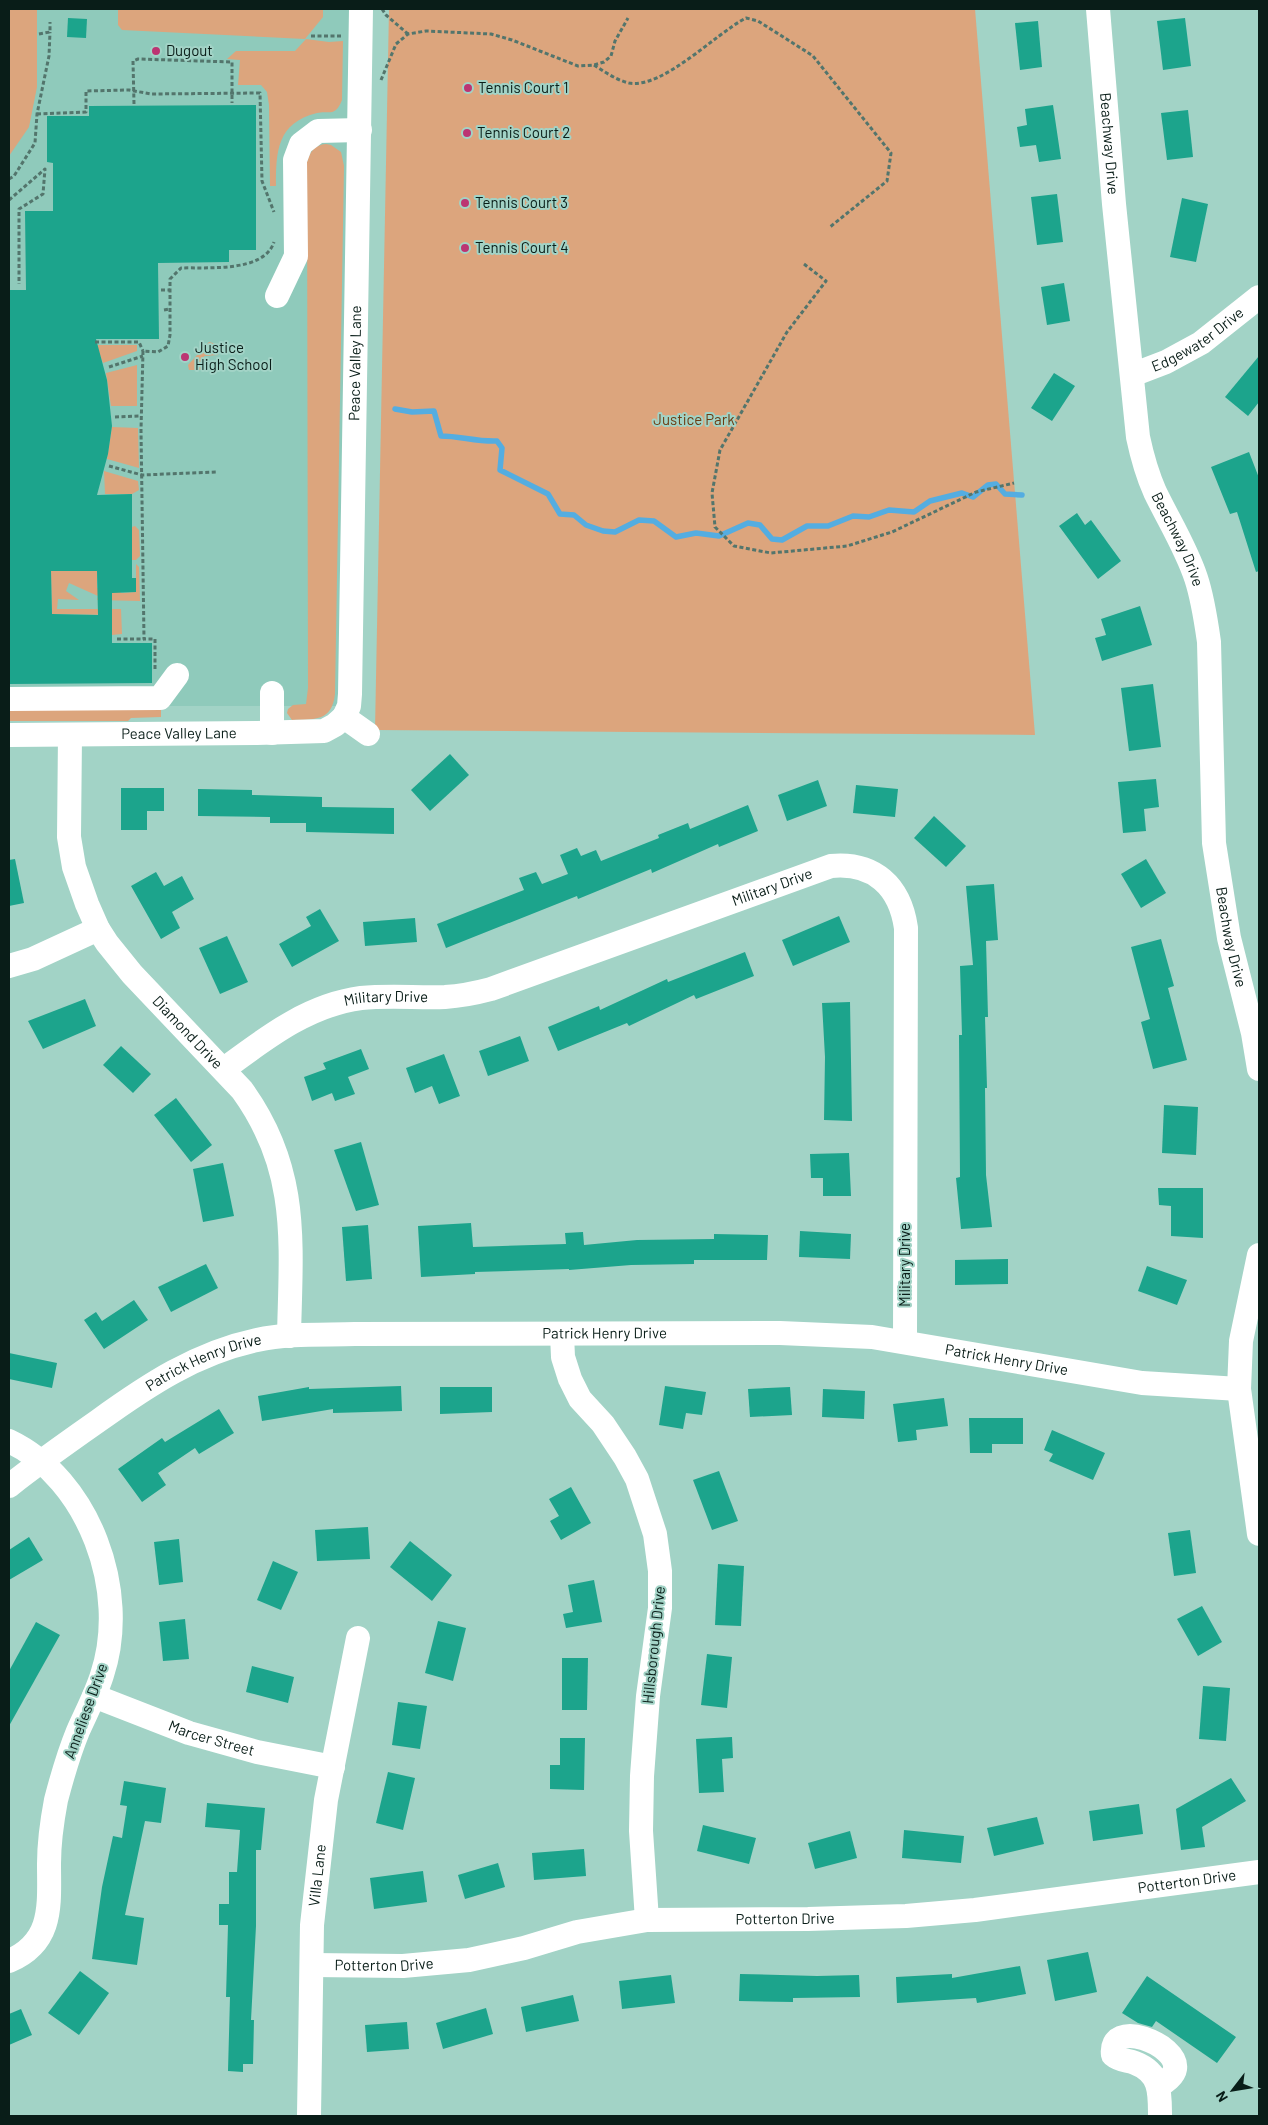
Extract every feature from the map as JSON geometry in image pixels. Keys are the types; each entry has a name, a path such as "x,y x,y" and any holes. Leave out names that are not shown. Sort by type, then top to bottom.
{"street":[{"name":"Peace Valley Lane","path":"9,735 324,731 344,717 349,706 350,694 361,9"},
{"name":"Beachway Drive","path":"1098,9 1114,204 1138,437 1155,491 1185,550 1205,610 1209,642 1214,843 1229,938 1259,1070"},
{"path":"277,296 296,256 295,160 301,144 318,131 360,130"},
{"name":"Edgewater Drive","path":"1132,376 1166,362 1202,343 1259,297"},
{"path":"9,699 160,698 177,675"},
{"path":"272,693 272,733"},
{"path":"344,717 368,734"},
{"name":"Diamond Drive","path":"70,735 69,838 74,867 98,929 132,974 224,1069 255,1108 272,1140 283,1172 289,1212 290,1336"},
{"name":"Military Drive","path":"224,1069 277,1030 301,1017 333,1005 360,998 395,996 446,997 490,989 831,866 846,865 860,867 874,873 886,882 896,894 904,912 906,928 905,1341"},
{"path":"9,966 33,959 98,929"},
{"path":"1259,1255 1241,1341 1239,1389 1259,1534"},
{"name":"Patrick Henry Drive","path":"9,1486 149,1384 185,1364 209,1354 257,1340 290,1336 355,1334 780,1333 872,1337 905,1341 993,1356 1039,1367 1142,1383 1239,1389"},
{"name":"Hillsborough Drive","path":"562,1334 570,1379 580,1399 603,1424 625,1457 637,1479 655,1534 660,1571 660,1608 648,1696 642,1776 641,1831 647,1920"},
{"name":"Anneliese Drive","path":"9,1441 24,1448 42,1461 59,1478 89,1524 100,1551 108,1584 110,1614 108,1647 102,1674 77,1733 56,1800 50,1836 50,1906 47,1922 41,1934 28,1949 9,1961"},
{"name":"Villa Lane","path":"309,2116 312,1925 321,1833 358,1638"},
{"name":"Marcer Street","path":"94,1696 189,1733 257,1752 333,1767"},
{"name":"Potterton Drive","path":"312,1965 403,1966 470,1960 524,1948 576,1932 647,1920 906,1916 975,1910 1259,1872"},
{"path":"1160,2086 1160,2116"}],"path":[{"path":"382,9 386,15 408,34"},
{"path":"360,93 377,88 385,75 396,44 408,34 426,31 491,34 512,40 578,66 594,65 604,62 611,56 615,41 628,18"},
{"path":"594,65 614,77 628,82 640,83 658,77 675,68 733,25 746,18 758,21 813,56 891,154 887,181 830,227"},
{"path":"9,179 14,176 35,143 37,114 49,56 50,22"},
{"path":"40,34 50,32"},
{"path":"311,36 345,36"},
{"path":"134,104 133,61 138,59 232,62 232,103"},
{"path":"37,114 86,112 86,91 134,90 151,94 260,93 262,181 275,215 276,207"},
{"path":"9,200 45,169 43,194 18,209 19,284"},
{"path":"109,367 143,353 158,352 168,346 170,279 181,268 253,264 264,256 273,245 274,235"},
{"path":"804,264 826,281 787,332 720,450 712,493 715,527 734,546 771,554 847,546 892,532 976,492 1014,483"},
{"path":"161,290 170,290"},
{"path":"164,310 170,309"},
{"path":"95,342 139,342 143,353 141,416 144,639"},
{"path":"115,417 141,416"},
{"path":"109,466 142,475 216,472"},
{"path":"117,639 155,639 155,691 160,698"}],"shaded area":[{"name":"Justice High School","path":"9,9 368,9 356,706 9,706"}],"green space":[{"path":"9,9 37,9 37,87 29,127 9,156"},
{"path":"118,9 323,9 323,17 305,39 122,30 118,25"},
{"name":"Justice Park","path":"389,9 975,9 1035,735 375,730"},
{"path":"306,39 329,42 343,41 342,100 334,111 321,112 304,118 286,131 278,150 276,186 270,186 269,105 267,92 261,85 238,85 240,60 227,59 236,51 295,51"},
{"path":"326,144 341,152 344,166 335,694 330,710 326,714 314,719 292,720 287,713 288,709 293,705 306,704 308,688 307,162 314,149"},
{"path":"209,342 217,344 218,355 204,356 203,370 189,370 188,365"},
{"path":"93,345 137,345 137,351 103,363"},
{"path":"137,365 137,406 111,406 106,373"},
{"path":"112,427 138,428 139,468 107,459"},
{"path":"104,471 138,481 139,490 132,494 105,494"},
{"path":"135,526 139,530 140,556 136,560 132,560 132,527"},
{"path":"136,564 139,567 140,601 97,600 98,596 69,583 66,591 79,600 58,599 57,609 121,609 122,634 112,635 112,615 52,614 51,571 97,571 97,588 121,589 121,593 136,592"},
{"path":"161,706 161,717 131,718 128,721 9,721 9,707"}],"building":[{"path":"68,18 87,19 86,38 67,37"},
{"path":"1185,18 1191,66 1163,70 1157,21"},
{"path":"1038,21 1042,67 1020,70 1015,23"},
{"path":"256,105 256,250 229,250 229,262 158,263 159,339 96,339 107,380 112,426 108,454 97,495 132,494 132,578 136,578 136,592 112,593 112,643 152,643 152,683 9,684 9,290 26,290 25,211 53,211 53,163 47,162 47,116 89,116 89,106","holes":["51,571 97,571 98,615 52,614"]},
{"path":"1053,105 1061,159 1039,162 1036,145 1020,147 1017,127 1027,125 1025,109"},
{"path":"1188,110 1193,157 1167,160 1161,113"},
{"path":"1057,194 1063,242 1037,245 1031,197"},
{"path":"1182,198 1208,204 1196,262 1170,257"},
{"path":"1064,283 1070,321 1047,325 1041,287"},
{"path":"1259,356 1259,402 1248,416 1225,397"},
{"path":"1054,373 1075,386 1052,421 1031,408"},
{"path":"1249,452 1259,478 1259,571 1256,572 1237,512 1230,514 1211,467"},
{"path":"1077,513 1085,525 1091,520 1121,561 1098,579 1059,526"},
{"path":"1140,606 1152,645 1102,661 1095,638 1106,635 1101,619"},
{"path":"1153,684 1161,747 1129,751 1121,688"},
{"path":"450,754 469,775 430,811 411,790"},
{"path":"1156,779 1159,807 1144,809 1146,831 1123,833 1118,782"},
{"path":"818,780 827,806 787,821 778,795"},
{"path":"856,785 898,789 895,817 853,813"},
{"path":"121,788 164,788 164,811 147,811 147,830 121,830"},
{"path":"198,789 252,790 252,795 322,797 322,807 394,808 394,834 306,832 306,823 270,823 270,817 198,816"},
{"path":"748,805 758,831 719,847 718,844 652,873 651,869 578,899 577,896 446,948 437,924 524,890 519,878 536,872 542,884 568,874 560,855 577,848 581,856 596,850 601,861 659,838 658,835 688,823 690,829"},
{"path":"934,816 966,846 946,867 914,838"},
{"path":"15,859 24,903 9,906 9,860"},
{"path":"1146,859 1166,893 1141,908 1121,874"},
{"path":"156,872 164,886 182,876 194,899 172,912 180,928 161,939 131,886"},
{"path":"994,884 998,940 986,941 988,1017 985,1017 987,1088 985,1088 986,1175 992,1227 961,1229 956,1178 960,1177 959,1035 962,1035 960,966 973,965 966,886"},
{"path":"320,909 339,941 292,967 279,944 311,926 306,917"},
{"path":"839,916 850,942 793,966 782,940"},
{"path":"415,918 417,942 365,946 363,922"},
{"path":"227,936 248,982 220,994 199,948"},
{"path":"1161,939 1174,986 1168,988 1187,1060 1153,1069 1141,1022 1150,1019 1131,947"},
{"path":"745,952 754,976 696,999 694,995 629,1026 627,1023 558,1051 548,1027 599,1006 600,1010 667,979 668,982"},
{"path":"85,999 96,1026 43,1049 28,1021"},
{"path":"850,1002 852,1121 824,1120 825,1057 822,1003"},
{"path":"520,1036 529,1061 488,1076 479,1051"},
{"path":"121,1046 151,1074 133,1093 103,1065"},
{"path":"361,1049 369,1069 348,1077 355,1094 335,1101 332,1093 312,1101 304,1077 326,1069 323,1063"},
{"path":"444,1054 460,1096 439,1104 432,1086 415,1093 406,1068"},
{"path":"176,1098 212,1145 191,1162 154,1115"},
{"path":"1164,1105 1198,1107 1196,1155 1162,1153"},
{"path":"361,1142 379,1205 356,1211 334,1150"},
{"path":"849,1153 851,1196 823,1196 823,1178 811,1178 810,1154"},
{"path":"223,1163 234,1216 203,1222 193,1169"},
{"path":"1158,1188 1203,1188 1203,1238 1171,1236 1171,1206 1159,1205"},
{"path":"471,1223 473,1247 566,1244 565,1233 583,1232 584,1245 637,1240 714,1239 714,1234 768,1235 767,1260 694,1260 694,1264 475,1272 475,1274 421,1277 418,1226"},
{"path":"368,1225 372,1279 346,1281 342,1227"},
{"path":"800,1231 851,1234 850,1259 799,1257"},
{"path":"1008,1259 1008,1284 955,1285 955,1260"},
{"path":"206,1264 218,1288 171,1312 158,1287"},
{"path":"1147,1266 1187,1280 1177,1305 1138,1291"},
{"path":"134,1300 148,1320 104,1349 84,1320 96,1312 102,1321"},
{"path":"9,1353 57,1363 52,1388 9,1379"},
{"path":"401,1386 402,1411 333,1413 333,1409 262,1421 258,1396 309,1387 309,1389"},
{"path":"665,1386 706,1392 702,1415 686,1413 683,1429 659,1425"},
{"path":"440,1387 492,1387 492,1412 440,1414"},
{"path":"790,1387 792,1415 750,1417 748,1389"},
{"path":"823,1389 865,1391 864,1419 822,1417"},
{"path":"944,1398 948,1426 916,1430 917,1440 898,1442 893,1404"},
{"path":"219,1409 234,1433 199,1454 195,1448 158,1473 166,1485 142,1502 118,1469 162,1438 165,1442"},
{"path":"969,1418 1023,1418 1023,1444 992,1444 992,1453 970,1453"},
{"path":"1052,1430 1105,1453 1093,1480 1049,1461 1053,1454 1044,1450"},
{"path":"719,1471 738,1521 712,1530 693,1480"},
{"path":"571,1487 591,1523 561,1540 550,1521 559,1516 549,1499"},
{"path":"368,1527 370,1559 317,1561 315,1530"},
{"path":"1190,1530 1196,1573 1174,1576 1168,1533"},
{"path":"29,1537 43,1560 9,1580 9,1550"},
{"path":"179,1539 183,1582 159,1585 154,1542"},
{"path":"410,1541 452,1575 432,1601 390,1567"},
{"path":"273,1561 298,1572 281,1610 257,1600"},
{"path":"718,1564 744,1566 741,1626 715,1625"},
{"path":"594,1580 602,1622 566,1628 563,1614 573,1612 568,1585"},
{"path":"1202,1606 1222,1642 1198,1656 1177,1619"},
{"path":"185,1619 189,1659 163,1661 159,1622"},
{"path":"438,1621 466,1628 453,1681 425,1673"},
{"path":"36,1622 60,1635 9,1726 9,1671"},
{"path":"707,1654 732,1657 727,1708 701,1705"},
{"path":"562,1658 588,1658 587,1710 562,1710"},
{"path":"252,1666 294,1677 288,1703 246,1692"},
{"path":"1203,1686 1230,1688 1226,1741 1199,1739"},
{"path":"398,1702 427,1706 420,1749 392,1745"},
{"path":"732,1737 733,1758 722,1759 724,1792 699,1793 696,1739"},
{"path":"560,1738 585,1738 584,1790 550,1789 550,1765 560,1765"},
{"path":"388,1772 415,1778 403,1830 376,1823"},
{"path":"1231,1778 1246,1801 1202,1827 1205,1847 1181,1850 1176,1809"},
{"path":"124,1781 166,1788 161,1823 145,1821 125,1915 144,1918 137,1965 92,1959 102,1887 113,1836 122,1838 127,1806 120,1805"},
{"path":"207,1803 265,1808 261,1850 256,1850 256,1926 251,2020 254,2020 253,2064 243,2064 243,2072 228,2071 230,1997 226,1997 228,1925 219,1925 219,1904 229,1904 229,1872 237,1872 240,1830 205,1827"},
{"path":"1139,1804 1143,1834 1093,1841 1089,1811"},
{"path":"1037,1817 1044,1844 994,1856 987,1828"},
{"path":"703,1825 756,1838 749,1864 697,1851"},
{"path":"904,1830 964,1836 961,1863 902,1858"},
{"path":"850,1831 857,1858 815,1869 808,1843"},
{"path":"584,1849 586,1876 534,1880 532,1853"},
{"path":"498,1863 505,1887 465,1899 458,1875"},
{"path":"423,1871 427,1902 374,1909 370,1878"},
{"path":"1088,1952 1097,1992 1055,2001 1047,1960"},
{"path":"1020,1966 1026,1994 977,2003 976,1998 897,2003 896,1977 952,1974 952,1978"},
{"path":"80,1971 109,1993 79,2035 48,2013"},
{"path":"740,1974 859,1975 860,1997 793,1998 793,2002 739,2001"},
{"path":"671,1975 675,2003 622,2009 619,1981"},
{"path":"1147,1976 1236,2037 1217,2063 1156,2021 1152,2027 1138,2023 1122,2013"},
{"path":"573,1995 579,2021 526,2032 521,2007"},
{"path":"486,2008 493,2034 443,2049 436,2023"},
{"path":"21,2009 32,2035 9,2045 9,2014"},
{"path":"407,2022 409,2049 367,2052 365,2025"}],"waterway":[{"path":"395,409 412,412 434,411 441,436 497,441 502,448 500,470 548,494 560,514 574,515 586,525 603,531 615,532 639,520 654,521 676,537 696,533 719,536 748,523 760,525 772,539 782,540 807,526 828,526 853,516 869,517 889,510 914,512 930,501 962,493 973,497 988,485 996,484 1005,494 1022,495"}],"place":[{"name":"Dugout","path":"156,51"},
{"name":"Tennis Court 1","path":"468,88"},
{"name":"Tennis Court 2","path":"467,133"},
{"name":"Tennis Court 3","path":"465,203"},
{"name":"Tennis Court 4","path":"465,248"},
{"name":"Justice High School","path":"185,357"}]}
